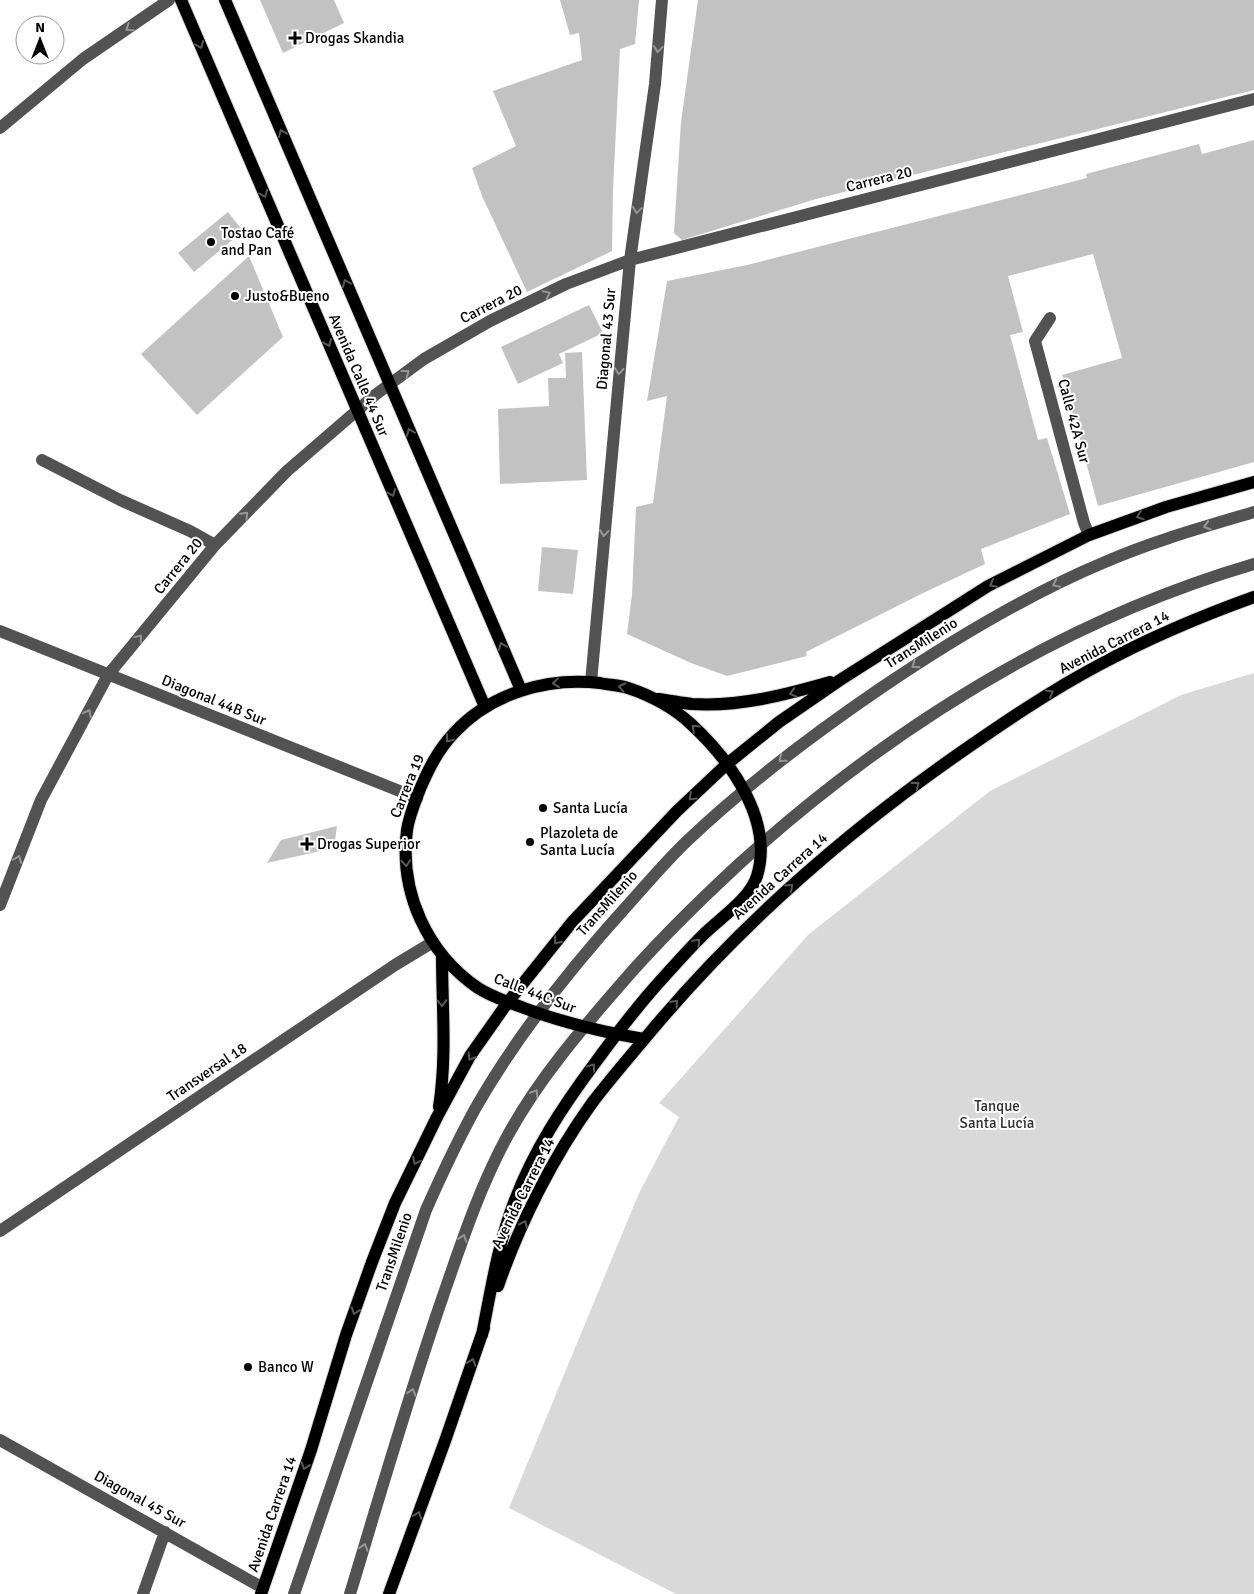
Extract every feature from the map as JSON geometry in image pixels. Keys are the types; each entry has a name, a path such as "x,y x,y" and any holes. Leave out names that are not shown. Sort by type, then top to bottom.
{"main road":[{"name":"Avenida Calle 44 Sur","path":"181,0 485,707"},
{"name":"Avenida Calle 44 Sur","path":"225,0 521,690"},
{"name":"Avenida Carrera 14","path":"262,1591 311,1450 346,1335 395,1204 437,1117 470,1056 508,1002 573,921 677,811 727,764 779,722 840,680 988,586 1089,535 1166,507 1254,482"},
{"name":"Avenida Carrera 14","path":"389,1594 446,1441 507,1262 544,1181 592,1103 644,1040 727,946 770,905 809,870 919,782 1025,708 1099,665 1197,618 1254,597"},
{"path":"652,698 692,704 740,702 786,694 840,680"},
{"name":"Carrera 19","path":"433,942 418,916 407,880 405,857 408,827 431,762 454,732 485,707 521,690 552,683 567,681 591,682 626,687 652,698"},
{"path":"652,698 684,717 711,742 727,764"},
{"name":"Avenida Carrera 14","path":"482,1334 504,1233 526,1171 550,1127 616,1035 672,967 748,892 756,880 760,846 754,812 744,791 727,764"},
{"name":"Calle 44C Sur","path":"433,942 453,968 478,988 493,996 583,1028 644,1040"},
{"path":"437,1117 443,1077 442,955"}],"street":[{"path":"0,128 83,59 169,0"},
{"name":"Diagonal 43 Sur","path":"591,682 630,260 655,84 662,0"},
{"name":"Carrera 20","path":"0,904 41,800 108,676 215,545 287,471 357,411 424,359 490,322 566,284 630,260 1254,99"},
{"name":"Calle 42A Sur","path":"1050,318 1035,341 1084,523 1089,535"},
{"path":"42,460 120,500 190,531 215,545"},
{"name":"TransMilenio","path":"294,1594 426,1210 447,1163 475,1109 514,1046 537,1013 586,951 686,842 744,791 788,754 930,655 1022,601 1105,562 1150,544 1254,512"},
{"path":"350,1594 423,1354 476,1202 508,1134 549,1071 641,960 697,903 813,800 875,752 932,714 994,676 1063,639 1145,601 1254,564"},
{"name":"Diagonal 44B Sur","path":"0,631 108,676 417,798"},
{"name":"Transversal 18","path":"0,1231 395,965 433,942"},
{"name":"Diagonal 45 Sur","path":"0,1440 165,1532 262,1591"},
{"path":"143,1594 165,1532"}],"green space":[{"name":"Tanque Santa Lucía","path":"1254,673 1254,1594 676,1594 509,1508 639,1193 679,1117 659,1103 808,935 990,791 1181,695"}],"building":[{"name":"Drogas Skandia","path":"260,0 334,0 344,23 283,53"},
{"path":"560,0 639,0 635,44 620,49 612,251 527,292 482,196 472,168 516,146 493,91 582,60 579,33 570,35"},
{"path":"698,0 1254,0 1254,90 816,199 682,240 674,233 681,122"},
{"path":"1254,140 1254,462 1098,506 1062,375 1122,358 1093,254 1008,276 1023,332 1010,335 1038,440 1047,438 1070,514 981,549 985,564 806,652 807,656 727,676 691,663 627,634 632,595 636,507 653,503 667,396 647,401 667,281 747,265 1087,178 1086,174 1199,144 1202,154"},
{"name":"Tostao Café and Pan","path":"228,212 243,231 194,272 178,253"},
{"name":"Justo&Bueno","path":"249,256 283,337 197,415 141,354"},
{"path":"589,305 603,333 559,354 563,363 518,384 501,347"},
{"path":"582,352 587,480 500,484 498,409 549,406 548,378 566,378 565,353"},
{"path":"542,547 578,550 573,594 538,591"},
{"name":"Drogas Superior","path":"337,826 334,848 267,863 281,840"}],"place":[{"name":"Drogas Skandia","path":"295,38"},
{"name":"Tostao Café and Pan","path":"211,242"},
{"name":"Justo&Bueno","path":"235,296"},
{"name":"Santa Lucía","path":"543,808"},
{"name":"Plazoleta de Santa Lucía","path":"530,842"},
{"name":"Drogas Superior","path":"307,844"},
{"name":"Banco W","path":"248,1367"}]}
